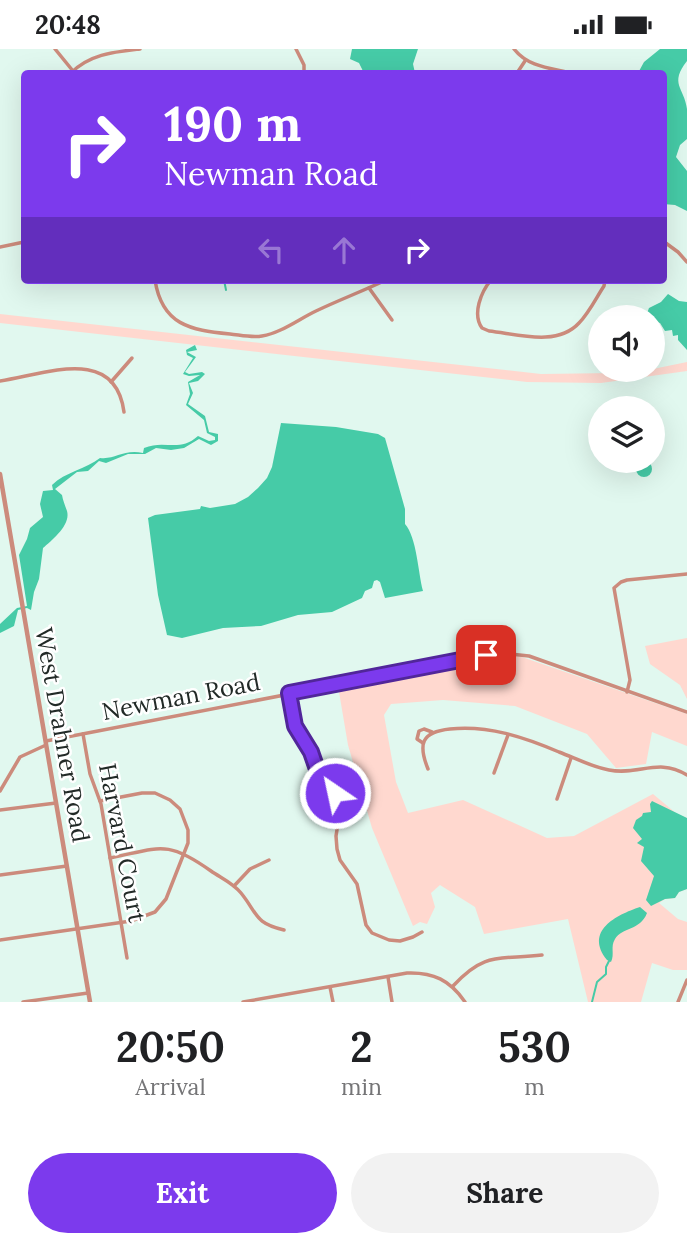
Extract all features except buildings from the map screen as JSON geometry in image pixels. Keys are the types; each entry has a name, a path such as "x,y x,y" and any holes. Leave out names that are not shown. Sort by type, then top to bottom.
{"street":[{"path":"55,49 71,70"},
{"path":"75,70 86,61 103,54 140,49"},
{"path":"296,49 304,70"},
{"path":"514,49 525,61 560,70"},
{"path":"519,70 525,61"},
{"path":"0,247 21,244"},
{"path":"667,244 687,262"},
{"path":"156,284 159,299 166,310 174,320 187,327 203,332 258,337 378,284"},
{"path":"488,284 479,304 478,318 482,328 547,337 565,334 576,327 605,284"},
{"path":"369,288 392,320"},
{"path":"111,381 132,358"},
{"path":"0,381 22,378 44,370 78,368 92,371 111,381 122,398 124,412"},
{"name":"West Drahner Road","path":"0,474 90,1002"},
{"path":"627,692 630,680 614,588 627,580 687,574"},
{"name":"Newman Road","path":"46,743 502,653 528,656 687,712"},
{"path":"289,693 295,726 311,752 319,775 335,793 341,805 336,835 337,849 340,860 357,884 366,925 372,933 389,940 400,941 422,932"},
{"path":"428,769 423,743 417,739 419,731 475,727 494,730 611,771 636,771 662,765 687,775"},
{"path":"423,743 432,732"},
{"name":"Harvard Court","path":"83,734 90,774 100,801 127,958"},
{"path":"494,773 508,735"},
{"path":"0,791 20,757 46,743"},
{"path":"557,799 571,758"},
{"path":"0,940 121,923 144,917 159,908 166,899 184,852 188,830 180,809 170,800 155,793 100,801"},
{"path":"0,810 56,803"},
{"path":"110,858 164,848 184,852 234,886 263,922 285,930"},
{"path":"234,886 250,869 269,860"},
{"path":"0,875 67,866"},
{"path":"453,986 465,972 484,960 542,955"},
{"path":"243,1002 422,973 435,976 453,986 465,1002"},
{"path":"388,977 392,1002"},
{"path":"678,1002 687,980"},
{"path":"330,987 332,1002"},
{"path":"23,1002 88,993"},
{"path":"276,996 277,1002"}],"shaded area":[{"path":"352,49 418,49 413,64 414,70 362,70 359,63 350,59"},
{"path":"660,49 687,49 687,61 678,80 687,109 687,139 680,145 676,157 687,171 687,211 667,204 667,70 640,70 644,62"},
{"path":"668,294 679,301 687,302 687,350 678,340 678,335 673,336 672,330 665,331 665,305 655,305"},
{"path":"0,314 541,374 588,373 588,382 608,382 601,383 527,382 0,323"},
{"path":"195,345 197,350 187,352 196,357 185,372 205,374 198,381 189,383 193,393 188,404 205,416 209,432 218,434 218,441 211,445 199,439 184,448 156,448 145,454 128,454 106,463 99,461 88,471 77,472 55,489 62,495 67,511 66,522 60,532 43,548 31,610 18,610 14,626 0,633 0,624 17,608 27,606 19,555 30,528 43,517 40,504 43,491 53,490 52,485 57,481 100,458 130,452 143,453 144,448 152,446 184,444 198,436 209,441 215,440 215,437 207,433 204,420 186,405 190,394 188,382 200,375 183,374 193,358 187,355 186,350"},
{"path":"687,362 687,371 665,374 665,367"},
{"path":"281,423 336,427 378,434 385,438 405,509 405,524 415,546 423,591 385,598 377,580 372,588 365,591 362,598 332,612 298,615 261,626 223,628 182,638 167,635 158,595 148,518 200,509 201,506 210,508 235,504 248,497 267,478 272,467"},
{"path":"637,473 651,473 644,477"},
{"path":"687,638 687,699 680,685 650,664 645,646"},
{"path":"504,655 519,656 687,714 687,746 652,732 646,764 616,768 587,734 515,706 443,700 391,704 384,715 396,782 408,813 463,800 547,838 574,836 653,794 677,814 687,818 687,889 679,892 675,898 659,903 678,919 687,922 687,970 673,970 652,963 641,1002 588,1002 568,919 484,934 475,907 440,885 431,893 435,907 427,924 420,922 413,926 372,828 348,745 338,686"},
{"path":"652,801 687,818 687,889 679,892 675,898 665,899 651,906 646,900 654,876 641,861 644,847 637,843 642,839 633,828 643,813 651,812"},
{"path":"640,907 647,913 644,919 618,935 614,942 611,962 607,960 599,941 601,933 613,920"}],"waterway":[{"path":"225,284 226,290"},
{"path":"592,1002 597,982 606,974 609,961"}],"route":[{"path":"335,793 319,775 311,752 295,726 289,693 486,655"}]}
